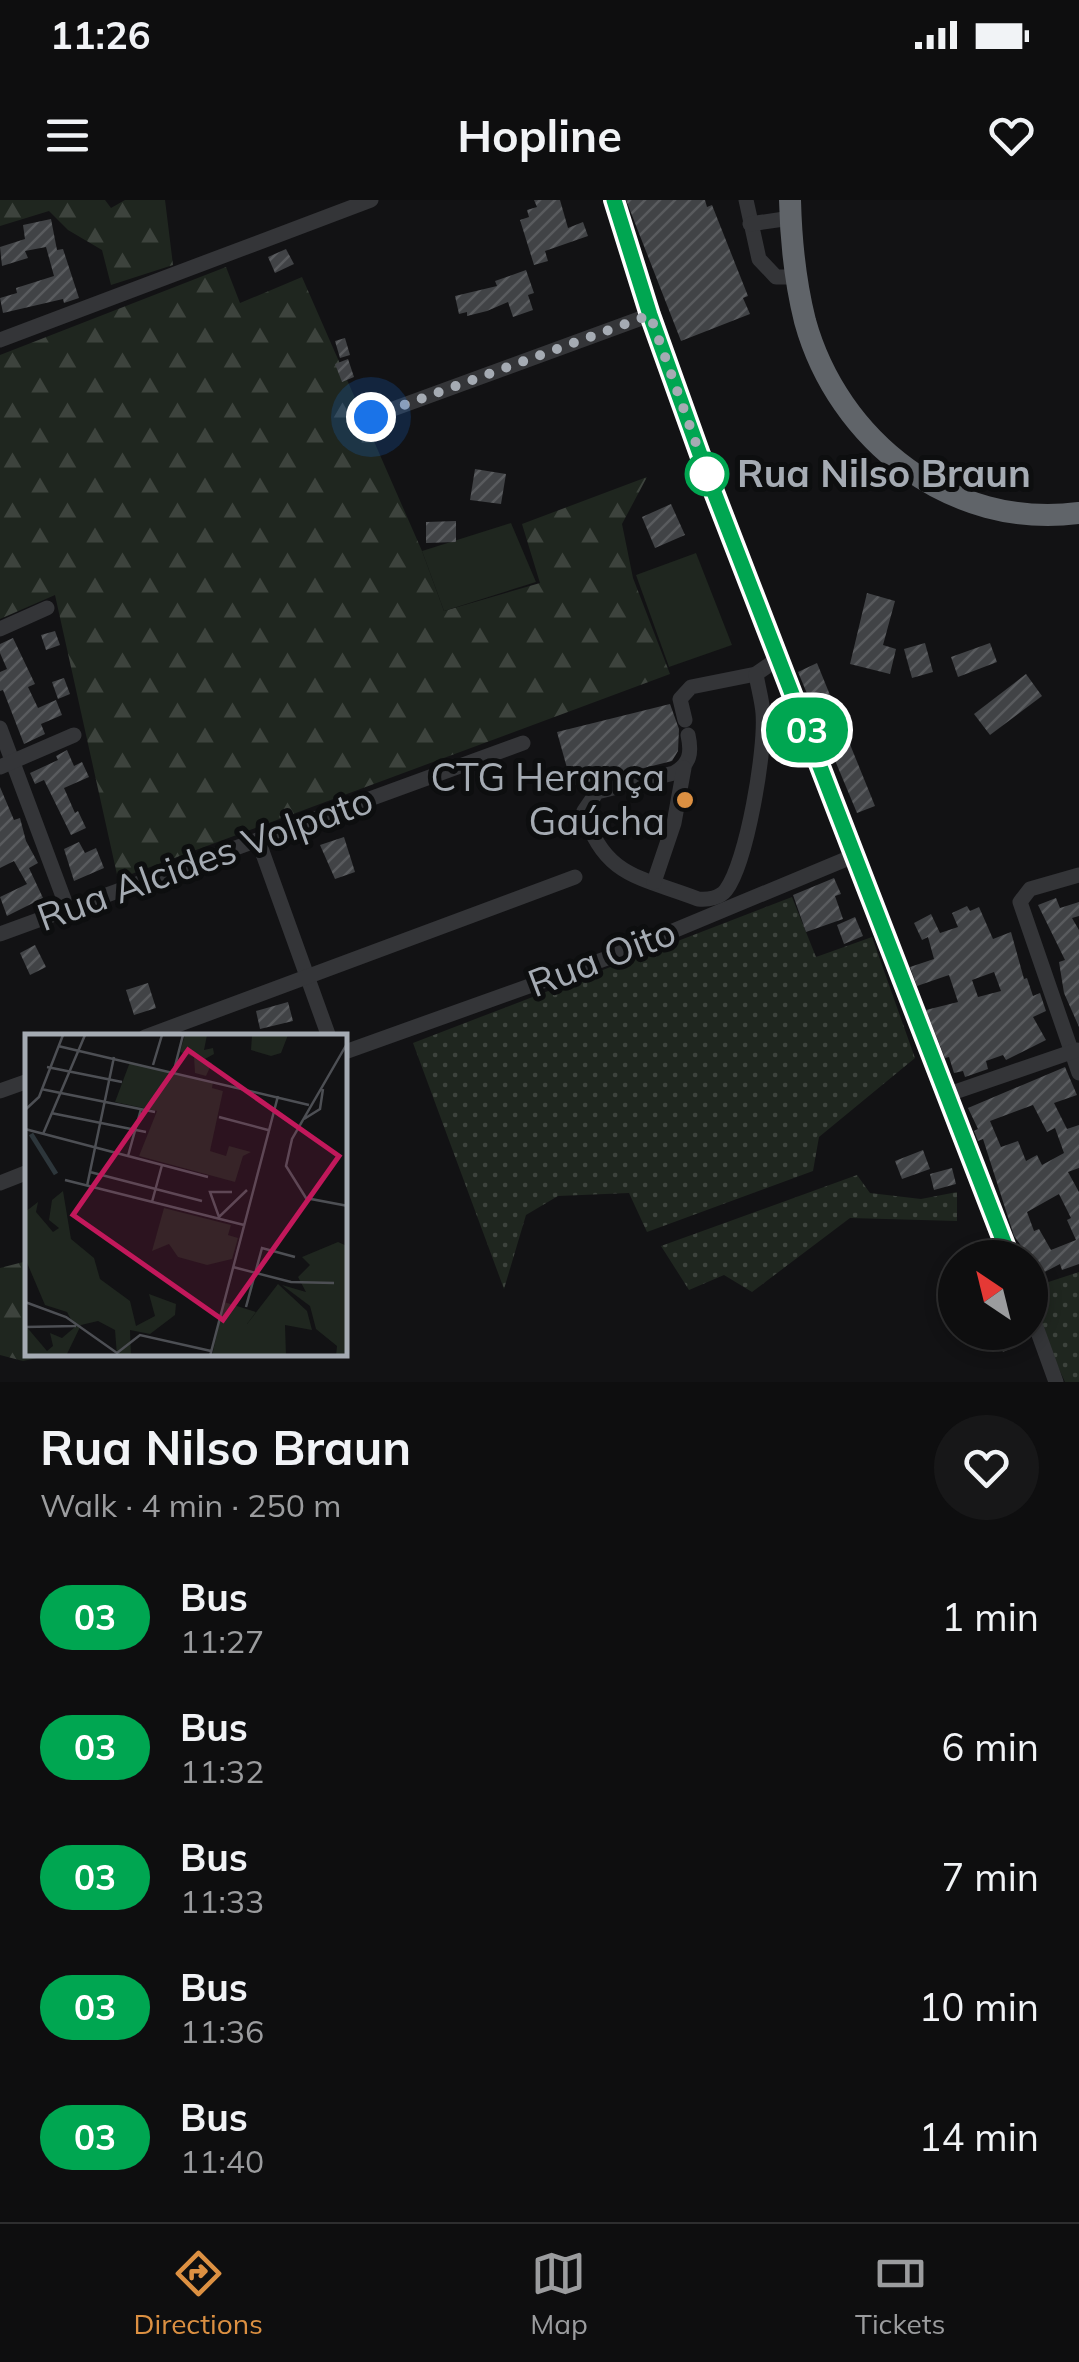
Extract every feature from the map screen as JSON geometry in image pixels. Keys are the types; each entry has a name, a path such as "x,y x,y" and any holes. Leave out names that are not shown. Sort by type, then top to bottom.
{"highway":[{"path":"790,209 796,276 806,322 828,377 860,426 884,453 930,484 982,506 1017,513 1079,513"}],"street":[{"path":"0,340 371,200"},
{"path":"614,200 707,474 1003,1240"},
{"path":"746,200 759,259 776,277 796,276"},
{"path":"750,224 790,209"},
{"path":"371,417 650,315"},
{"path":"0,629 48,608"},
{"path":"654,882 692,751 680,699 691,687 756,674 780,658"},
{"path":"684,768 674,774 598,792 584,811 598,848 614,866 698,900 709,900 724,893 739,866 762,754 763,713 756,674"},
{"path":"0,728 6,764 68,910"},
{"path":"6,764 74,735"},
{"name":"Rua Alcides Volpato","path":"0,934 524,743"},
{"path":"258,840 328,1034"},
{"name":"Rua Oito","path":"348,1051 612,956 856,855"},
{"path":"1079,875 1030,889 1020,902 1075,1051 1079,1073"},
{"path":"153,1034 576,876"},
{"path":"948,1094 1075,1051"},
{"path":"0,1091 25,1082"},
{"path":"0,1182 25,1173"},
{"path":"1044,1350 1056,1382"}],"green space":[{"path":"0,200 105,200 111,208 125,200 165,200 173,265 111,285 102,250 68,230 49,211 0,226"},
{"path":"226,267 240,303 302,277 422,551 444,611 540,583 522,524 647,477 622,524 633,578 670,674 118,879 55,595 0,619 0,355"},
{"path":"511,523 536,582 444,611 422,551"},
{"path":"696,553 732,645 669,667 636,575"},
{"path":"792,897 816,957 872,937 915,1058 819,1137 813,1171 647,1232 629,1193 558,1196 526,1215 504,1289 413,1043"},
{"path":"857,1175 870,1193 921,1199 957,1192 957,1221 850,1218 752,1292 724,1275 689,1290 661,1246"},
{"path":"25,1262 25,1357 42,1357 23,1361 0,1355 0,1268"},
{"path":"1079,1272 1079,1382 1065,1382 1048,1345 1048,1282"}],"building":[{"path":"534,200 560,200 568,228 583,222 588,236 545,251 548,261 534,265 520,220 529,217 527,210 537,207"},
{"path":"626,200 705,200 707,207 712,205 748,296 743,298 750,314 681,341"},
{"path":"51,219 57,250 63,249 79,298 3,313 0,298 17,293 16,288 54,276 46,247 25,251 28,258 2,266 0,247 25,239 23,225"},
{"path":"286,249 294,264 275,273 268,257"},
{"path":"526,270 534,293 528,295 533,310 513,317 508,302 467,316 467,312 459,314 455,296 497,286 495,281"},
{"path":"345,338 350,355 340,358 335,341"},
{"path":"348,359 354,377 342,382 335,364"},
{"path":"475,469 506,474 501,504 470,500"},
{"path":"671,504 685,535 655,548 642,517"},
{"path":"456,521 456,542 426,543 426,522"},
{"path":"867,593 895,601 883,645 896,649 890,674 850,664"},
{"path":"55,631 60,645 46,650 41,635"},
{"path":"13,638 35,684 28,687 38,708 56,700 62,715 41,724 45,734 24,744 3,690 0,691 0,672 7,669 0,644"},
{"path":"925,643 933,672 912,678 904,649"},
{"path":"990,643 997,662 958,677 951,657"},
{"path":"817,663 875,806 857,813 798,672"},
{"path":"1026,674 1042,696 990,735 974,714"},
{"path":"64,678 70,694 58,699 52,682"},
{"path":"670,704 679,729 678,751 672,761 572,786 557,732"},
{"path":"67,750 74,766 82,762 89,777 64,788 86,828 71,835 44,780 35,784 30,773 58,760 56,756"},
{"path":"0,787 14,820 20,818 38,863 29,868 43,898 7,916 0,897 27,884 14,861 0,868"},
{"path":"344,837 355,872 335,879 320,845"},
{"path":"79,842 85,853 96,848 104,868 74,881 64,849"},
{"path":"834,878 841,894 835,896 843,919 806,932 793,895"},
{"path":"1056,898 1060,908 1079,902 1079,916 1072,918 1079,930 1079,1027 1064,993 1059,962 1065,960 1038,905"},
{"path":"967,906 970,911 979,907 993,939 1011,932 1024,979 1027,978 1033,996 1040,993 1046,1011 1033,1017 1046,1040 1006,1060 1003,1055 986,1061 988,1069 965,1077 963,1071 954,1073 949,1057 945,1058 926,1010 958,1002 949,975 917,986 910,967 934,959 928,937 922,940 914,923 931,914 940,933 958,927 952,913","holes":["994,972 1001,991 978,997 972,980"]},
{"path":"855,917 863,936 844,944 837,925"},
{"path":"35,945 46,967 30,975 20,953"},
{"path":"148,983 156,1008 134,1015 126,990"},
{"path":"288,1002 293,1021 260,1029 256,1011"},
{"path":"1065,1067 1077,1095 1054,1103 1067,1129 1079,1125 1079,1168 1068,1172 1079,1192 1079,1264 1062,1270 1060,1264 1048,1270 1048,1245 1051,1250 1076,1240 1059,1194 1027,1212 1034,1231 1039,1229 1045,1240 1017,1240 983,1139 978,1141 974,1131 978,1129 968,1108","holes":["1033,1105 1047,1132 1055,1128 1064,1153 1042,1165 1037,1155 1026,1161 1018,1141 1001,1147 990,1121"]},
{"path":"923,1150 930,1169 902,1179 895,1161"},
{"path":"952,1168 956,1184 934,1190 930,1174"}],"bus line":[{"name":"03","path":"614,200 707,474 1003,1240"}],"place":[{"name":"Rua Nilso Braun","path":"707,474"},
{"name":"CTG Herança Gaúcha","path":"685,800"}],"route":[{"path":"371,417 650,315 707,474"}]}
